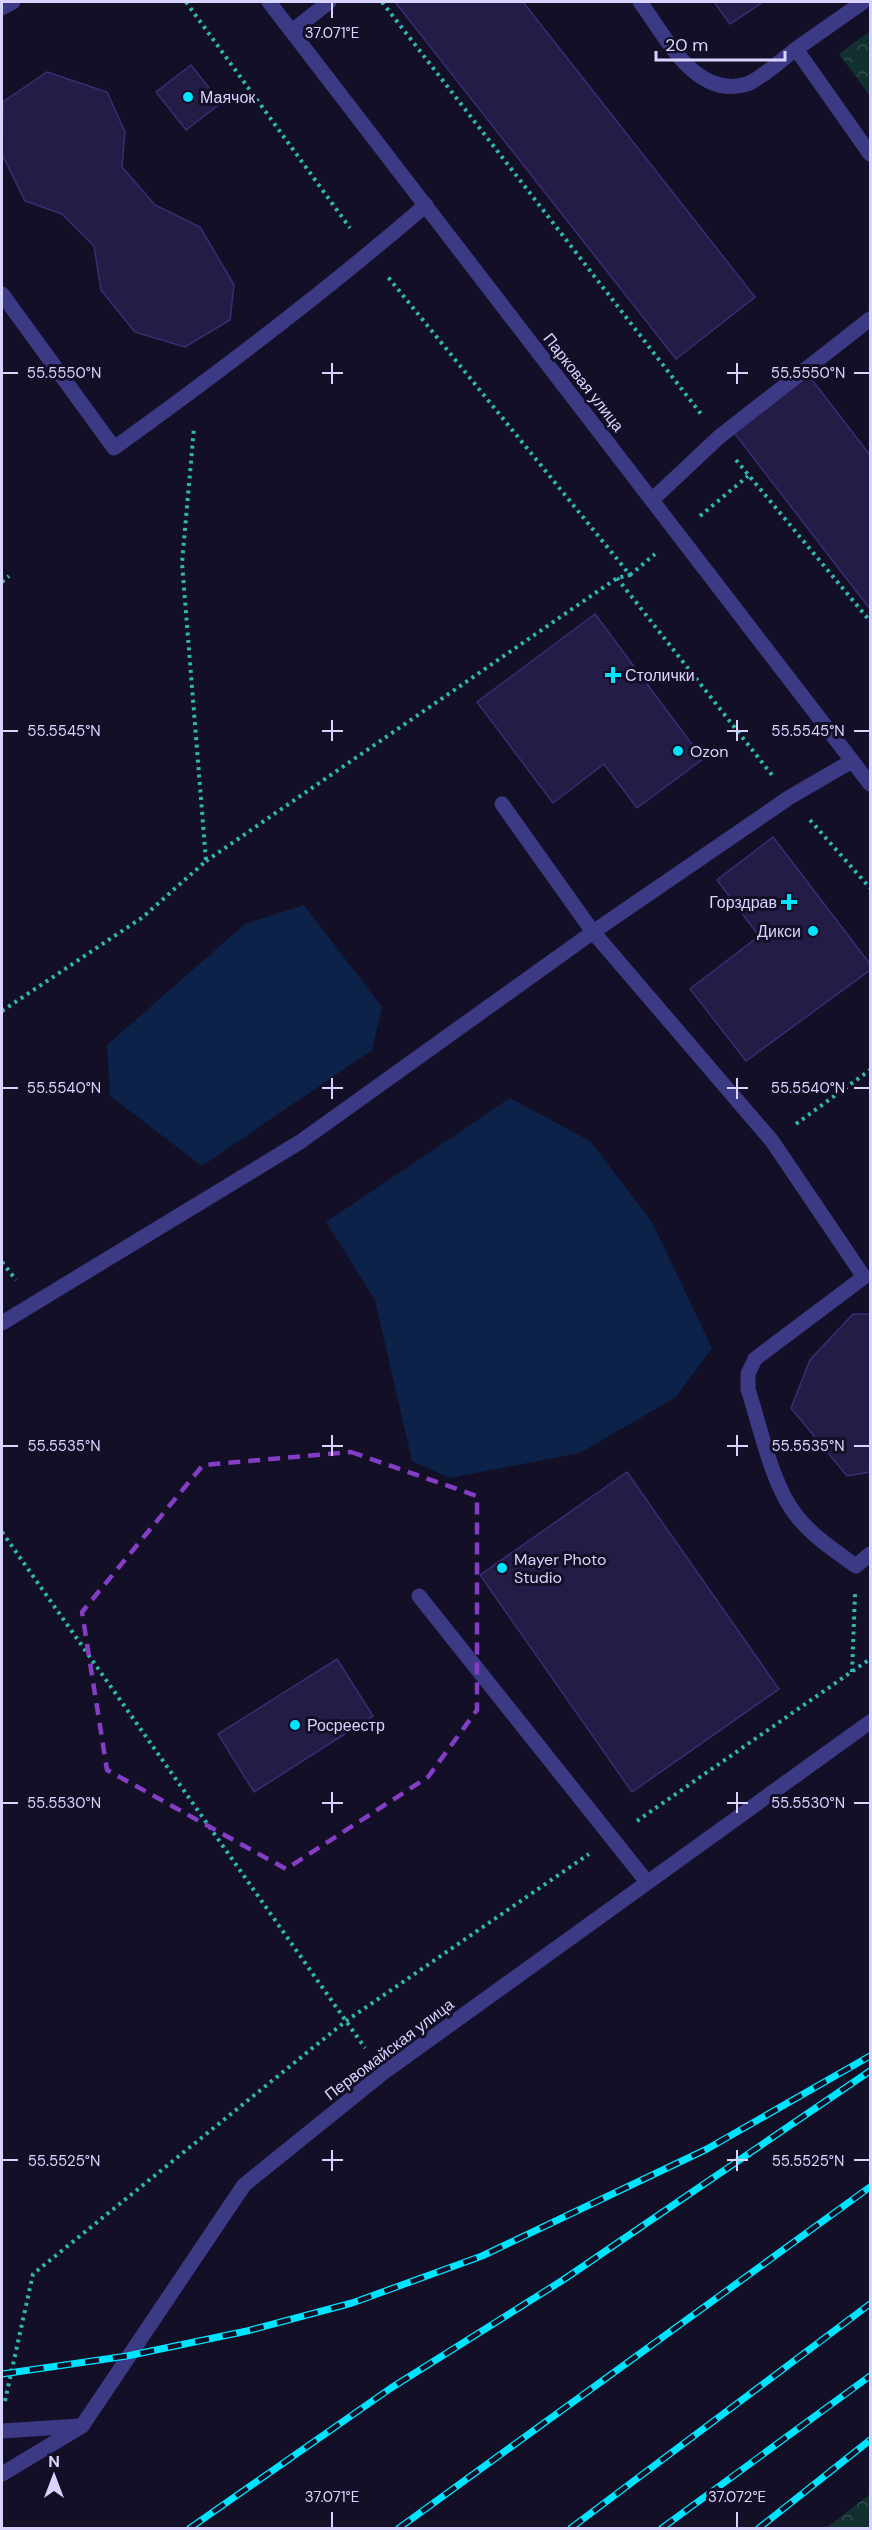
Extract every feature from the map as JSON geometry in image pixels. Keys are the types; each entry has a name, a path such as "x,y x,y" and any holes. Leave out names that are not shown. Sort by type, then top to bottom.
{"street":[{"path":"2,8 13,2"},
{"name":"Парковая улица","path":"269,2 870,784"},
{"path":"292,32 329,2"},
{"path":"640,2 687,66 706,80 724,86 748,84 863,2"},
{"path":"796,49 870,154"},
{"path":"2,294 114,448 197,389 369,254 426,205"},
{"path":"652,500 719,437 870,319"},
{"path":"2,1323 300,1142 593,932 790,797 852,761"},
{"path":"502,804 593,932 772,1141 864,1277 755,1359 748,1374 748,1389 779,1486 796,1515 824,1542 856,1566 870,1554"},
{"path":"419,1596 647,1882"},
{"name":"Первомайская улица","path":"2,2474 82,2426 244,2185 383,2073 870,1722"},
{"path":"2,2431 82,2426"}],"path":[{"path":"2,1011 143,917 206,861 617,578 630,575 369,254 186,2"},
{"path":"382,2 748,476 870,621"},
{"path":"197,389 183,563 206,861"},
{"path":"2,582 9,576"},
{"path":"617,578 790,797 870,888"},
{"path":"772,1141 870,1070"},
{"path":"2,1532 383,2073"},
{"path":"852,1672 856,1566"},
{"path":"4,2406 33,2274 346,2021 870,1659"}],"highlighted area":[{"path":"351,1452 477,1496 477,1710 428,1777 286,1869 107,1770 82,1612 203,1465"}],"green space":[{"path":"870,31 870,96 839,54"},
{"path":"870,2494 870,2528 826,2528"}],"water":[{"path":"304,905 382,1007 372,1050 202,1166 110,1096 107,1045 245,924"},
{"path":"510,1098 590,1141 652,1222 712,1348 676,1397 580,1453 450,1478 412,1461 375,1300 326,1222"}],"building":[{"path":"395,2 523,2 755,297 676,359"},
{"path":"714,2 763,2 730,24"},
{"name":"Маячок","path":"191,65 221,103 186,130 156,92"},
{"path":"47,72 107,92 125,132 122,167 155,205 200,227 234,285 230,320 185,347 135,332 101,290 94,246 62,214 25,201 2,154 3,102"},
{"path":"806,372 870,455 870,609 732,430"},
{"path":"595,614 703,759 637,808 604,764 553,803 477,702"},
{"path":"773,837 870,964 870,970 746,1061 690,989 759,936 717,880"},
{"path":"853,1314 870,1314 870,1472 847,1476 791,1408 810,1360"},
{"path":"627,1472 779,1689 632,1792 480,1575"},
{"name":"Росреестр","path":"337,1659 373,1716 254,1792 218,1734"}],"railway":[{"path":"2,2374 127,2356 247,2331 352,2303 482,2256 707,2149 870,2056"},
{"path":"190,2528 391,2388 563,2280 870,2071"},
{"path":"399,2528 870,2187"},
{"path":"571,2528 870,2304"},
{"path":"662,2528 870,2376"},
{"path":"759,2528 870,2440"}],"place":[{"name":"Маячок","path":"188,97"},
{"name":"Столички","path":"613,675"},
{"name":"Ozon","path":"678,751"},
{"name":"Горздрав","path":"789,902"},
{"name":"Дикси","path":"813,931"},
{"name":"Mayer Photo Studio","path":"502,1568"},
{"name":"Росреестр","path":"295,1725"}]}
